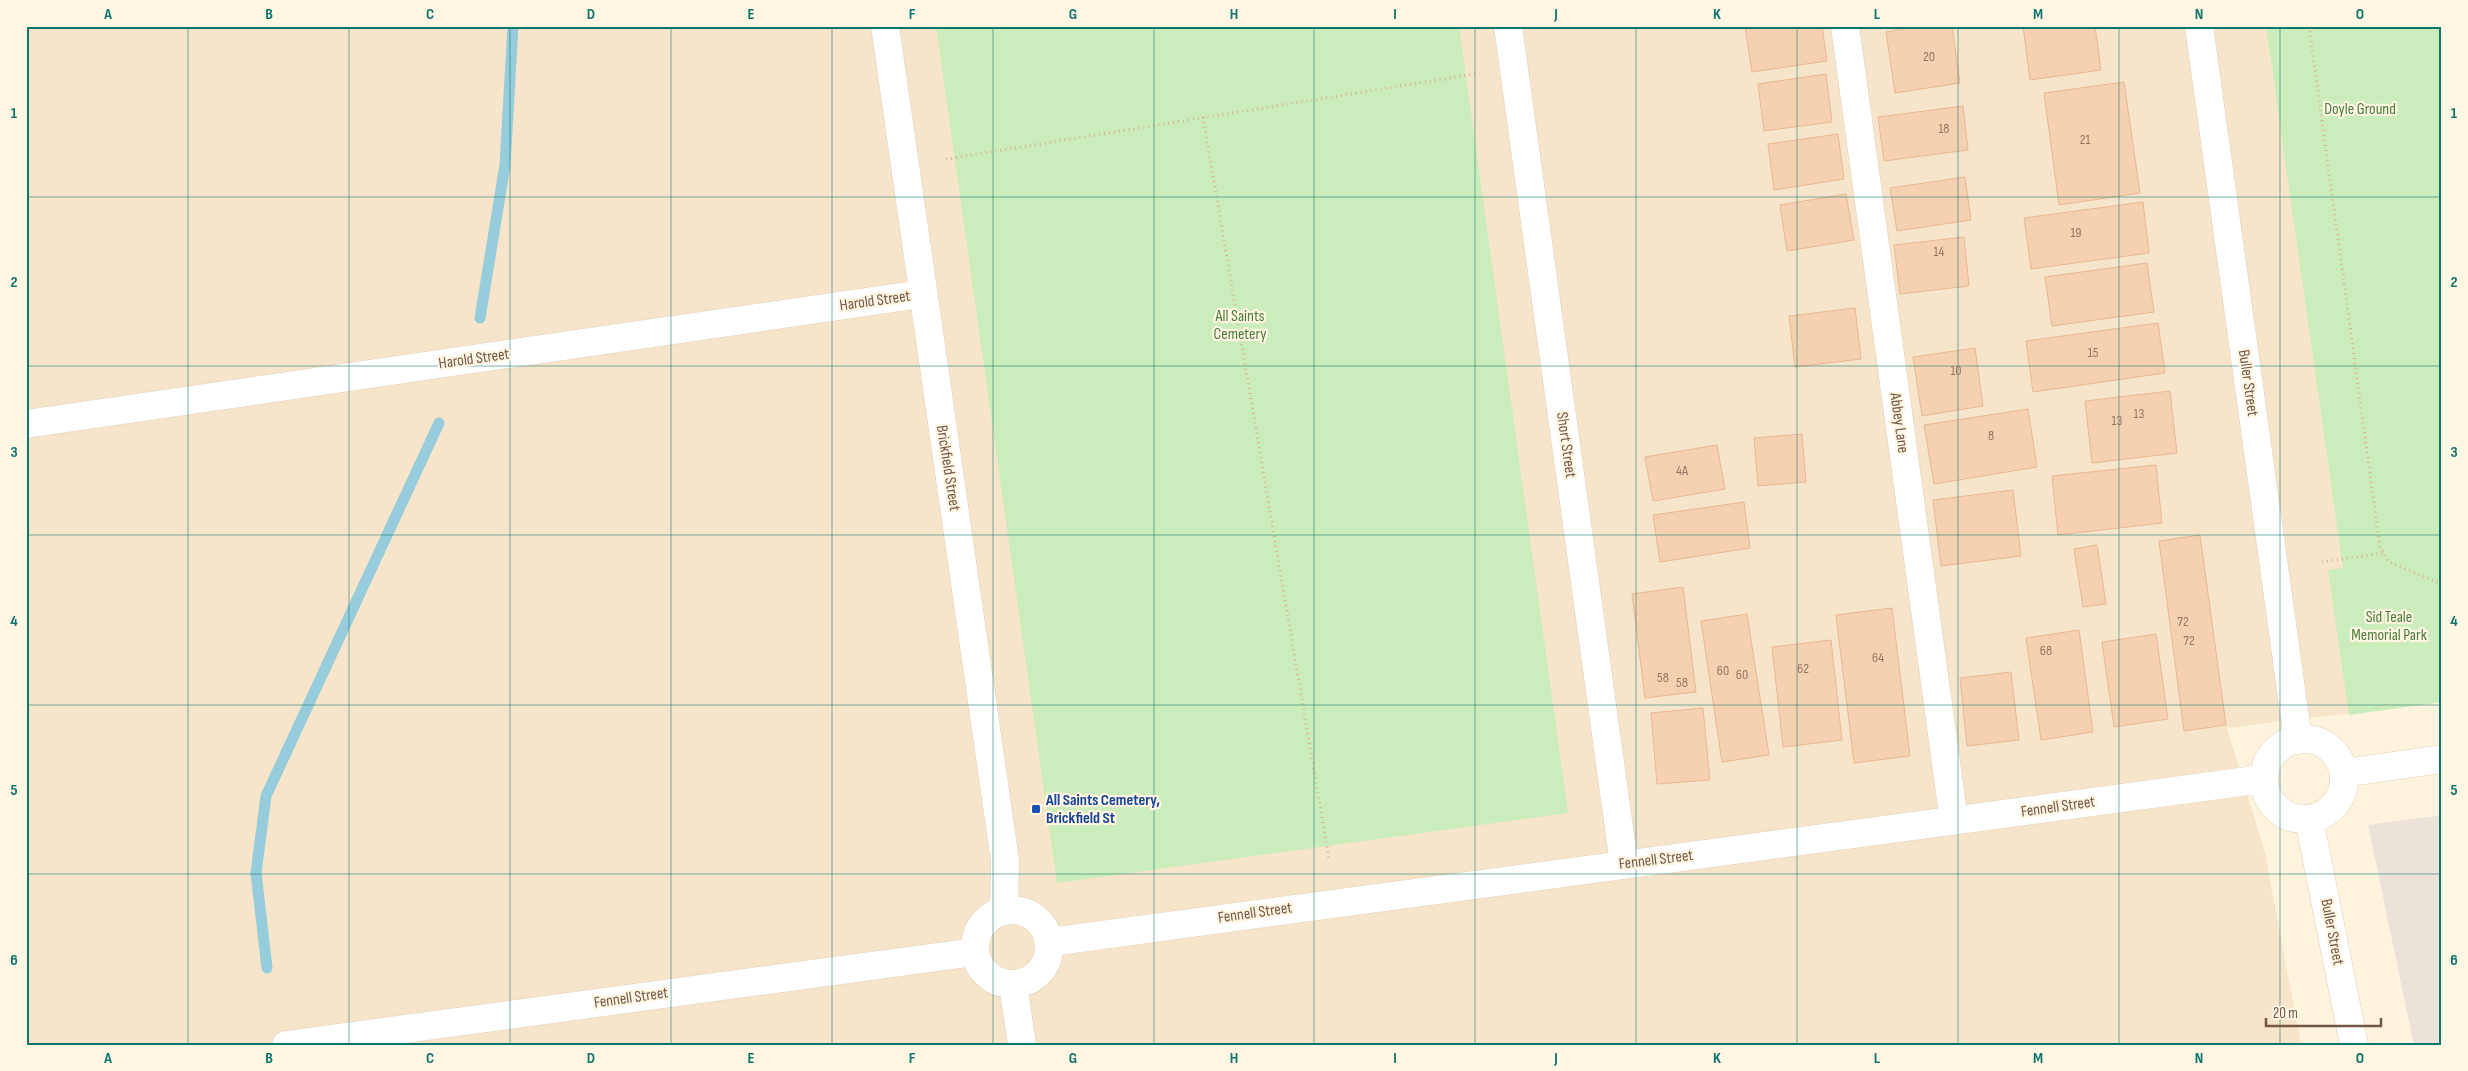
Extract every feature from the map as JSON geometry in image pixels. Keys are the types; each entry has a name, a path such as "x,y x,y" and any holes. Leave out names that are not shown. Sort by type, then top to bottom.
{"street":[{"name":"Brickfield Street","path":"885,26 1005,861 1004,911"},
{"name":"Short Street","path":"1508,26 1624,864"},
{"name":"Abbey Lane","path":"1845,26 1954,821"},
{"name":"Buller Street","path":"2199,26 2298,740"},
{"name":"Harold Street","path":"26,424 922,294"},
{"path":"2298,740 2313,740 2328,746 2339,758 2344,773 2344,789 2336,804 2324,814 2309,819 2292,817 2278,809 2268,796 2263,779 2266,766 2273,753 2284,744 2298,740"},
{"path":"2344,773 2442,759"},
{"name":"Fennell Street","path":"1050,942 2263,779"},
{"name":"Buller Street","path":"2309,819 2354,1045"},
{"path":"1014,910 1034,916 1041,923 1050,942 1049,954 1040,971 1025,982 1013,984 1000,982 988,975 979,964 975,952 978,932 986,920 1004,911 1014,910"},
{"name":"Fennell Street","path":"286,1045 975,952"},
{"path":"1013,984 1022,1045"}],"path":[{"path":"2309,26 2380,548 2389,562 2442,584"},
{"path":"946,159 1475,74"},
{"path":"1203,117 1329,859"},
{"path":"2322,562 2383,553"}],"shaded area":[{"path":"26,26 2442,26 2442,702 2227,728 2265,853 2301,1045 26,1045"},
{"path":"2442,815 2442,1045 2414,1045 2368,825"}],"green space":[{"name":"All Saints Cemetery","path":"936,26 1459,26 1568,813 1057,883"},
{"name":"Doyle Ground","path":"2266,26 2442,26 2442,702 2349,715 2328,570 2343,568"}],"building":[{"path":"1745,26 1822,26 1827,61 1752,72"},
{"path":"1921,26 1952,26 1960,83 1895,93 1886,32"},
{"path":"2023,26 2095,26 2101,70 2030,80"},
{"path":"1826,74 1832,122 1764,131 1758,84"},
{"path":"2124,82 2140,193 2059,205 2044,93"},
{"path":"1963,106 1968,150 1884,161 1878,117"},
{"path":"1838,134 1844,179 1774,190 1768,144"},
{"path":"1965,177 1971,220 1897,231 1890,188"},
{"path":"1846,194 1854,240 1787,251 1780,205"},
{"path":"2143,202 2149,253 2031,269 2024,218"},
{"path":"1964,237 1969,286 1900,294 1894,245"},
{"path":"2147,263 2154,312 2052,326 2045,277"},
{"path":"1855,308 1861,359 1795,367 1789,316"},
{"path":"2158,323 2165,373 2033,392 2026,341"},
{"path":"1975,348 1983,406 1922,416 1913,357"},
{"path":"2170,391 2177,453 2092,463 2085,401"},
{"path":"2028,409 2037,467 1934,484 1924,425"},
{"path":"1802,434 1806,482 1758,486 1754,438"},
{"path":"1717,445 1725,489 1653,501 1645,457"},
{"path":"2156,465 2162,523 2058,535 2052,476"},
{"path":"2013,490 2021,556 1941,566 1933,500"},
{"path":"1744,502 1750,548 1660,562 1653,515"},
{"path":"2200,535 2226,725 2184,731 2159,541"},
{"path":"2097,545 2106,604 2083,607 2074,549"},
{"path":"1683,587 1696,692 1645,698 1632,594"},
{"path":"1892,608 1910,756 1854,763 1836,615"},
{"path":"1747,614 1769,755 1722,762 1701,621"},
{"path":"2079,630 2093,732 2041,740 2026,638"},
{"path":"2156,634 2168,719 2114,727 2102,642"},
{"path":"1831,640 1842,740 1783,747 1772,647"},
{"path":"2011,672 2019,740 1967,746 1960,678"},
{"path":"1703,708 1710,780 1657,784 1651,713"}],"waterway":[{"path":"480,318 505,165 513,26"},
{"path":"267,968 256,873 266,796 439,423"}],"place":[{"name":"All Saints Cemetery, Brickfield St","path":"1036,809"}],"park label":[{"name":"Sid Teale Memorial Park","path":"2389,626"}]}
